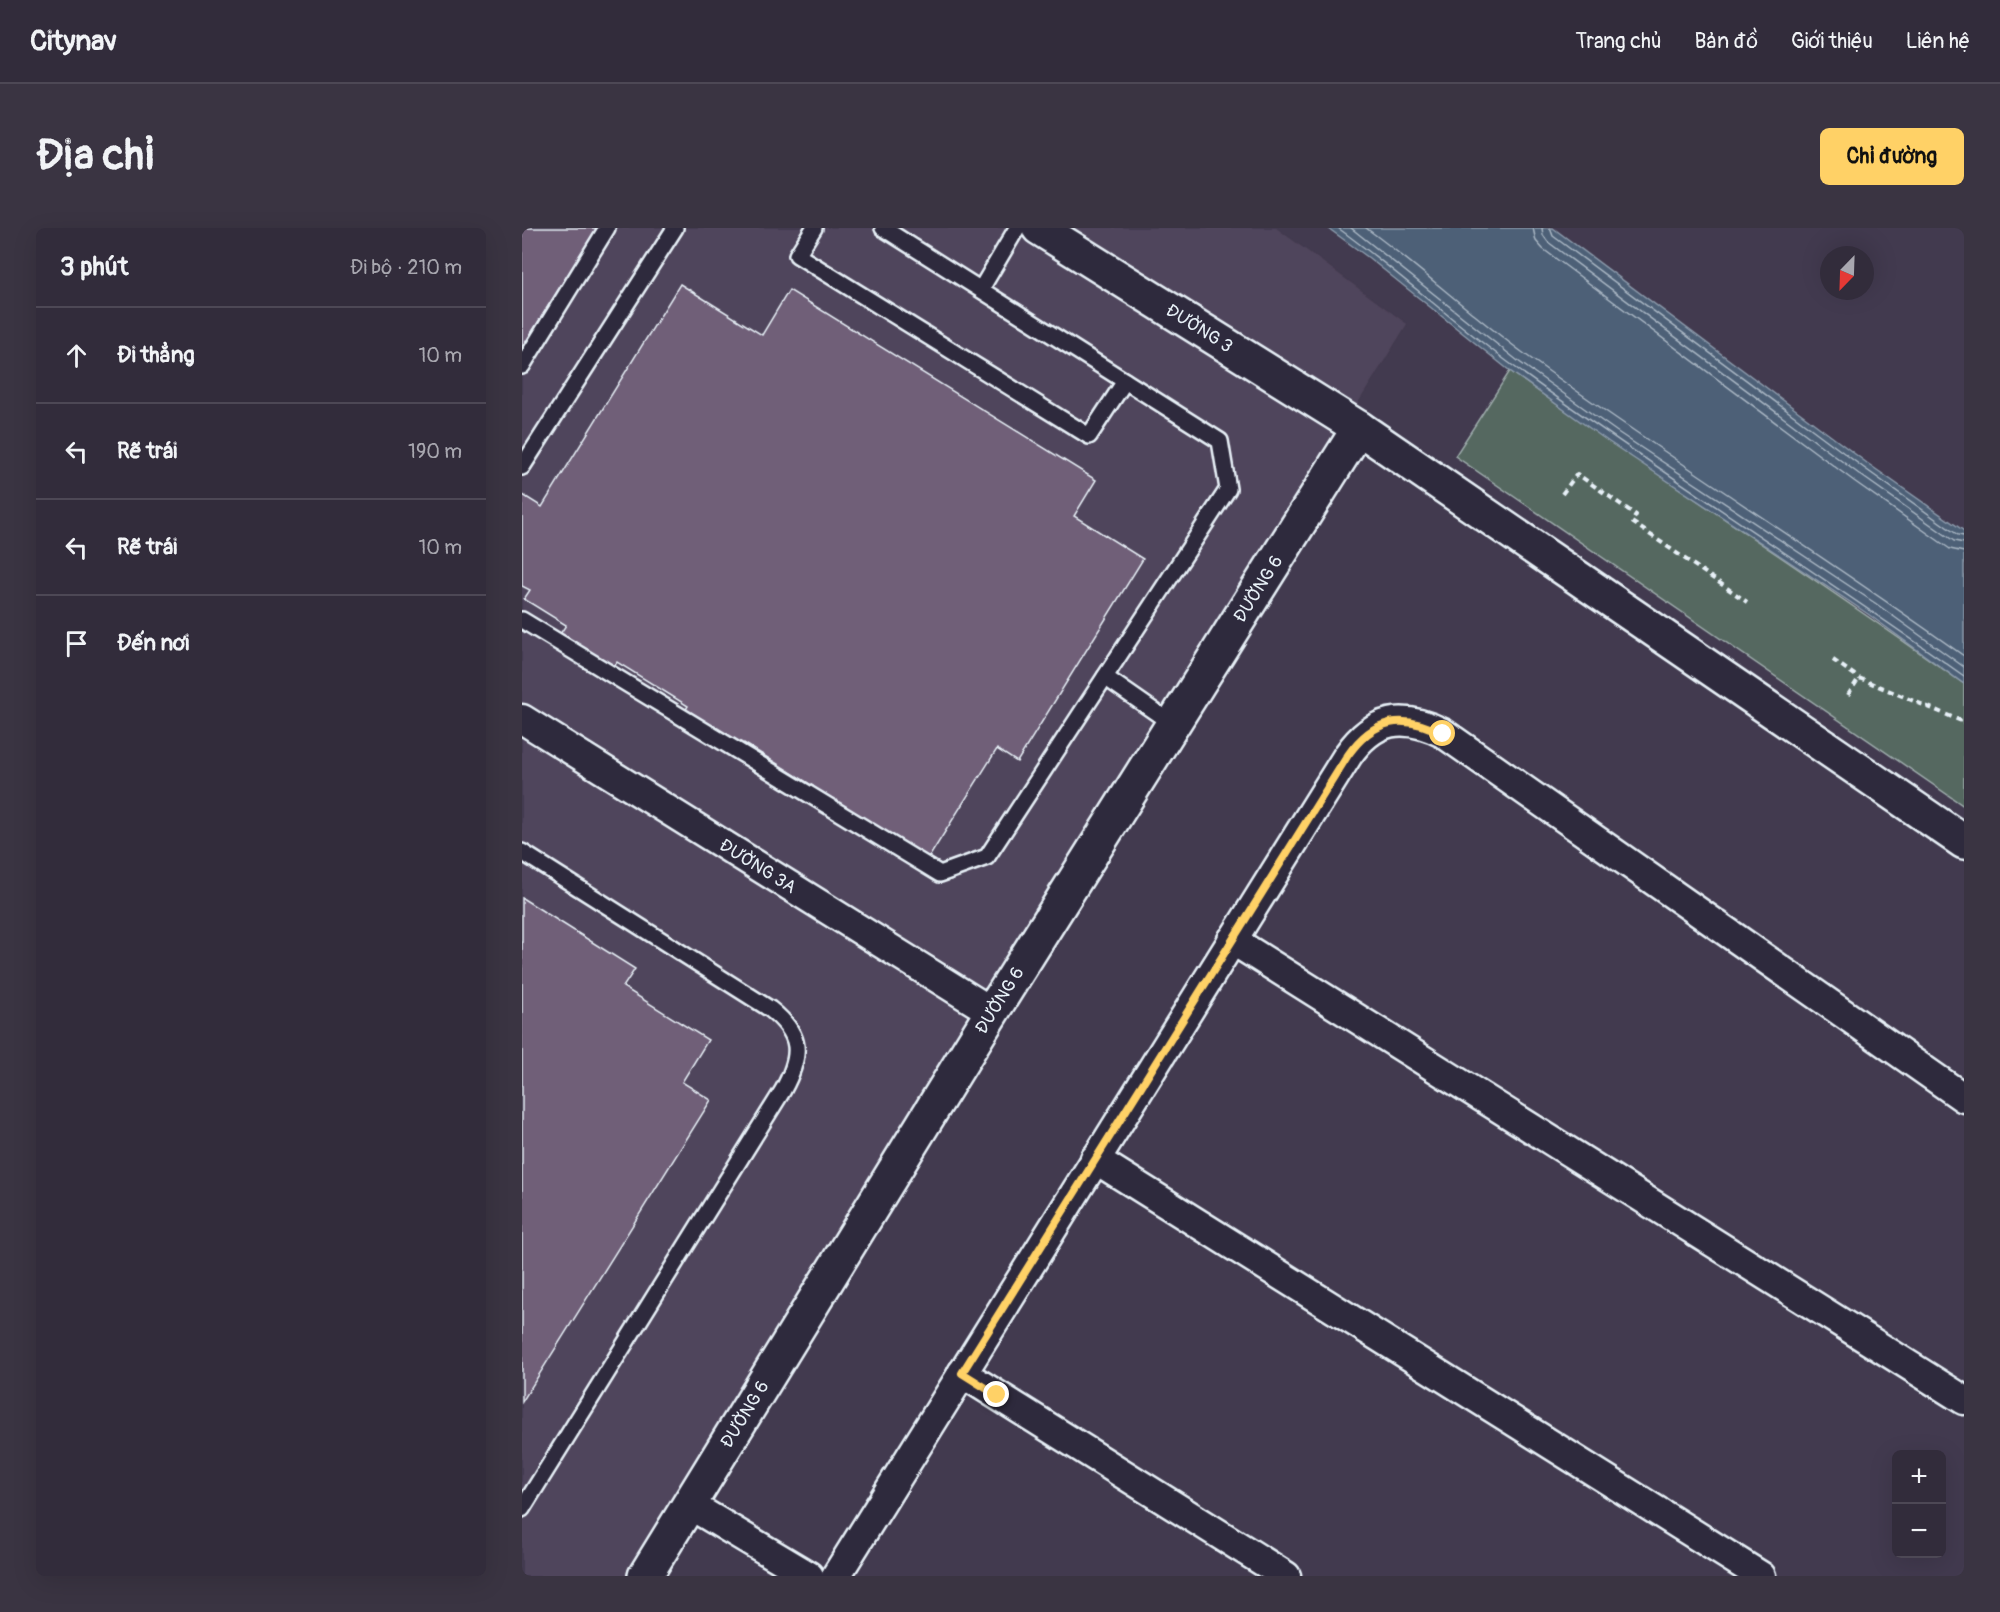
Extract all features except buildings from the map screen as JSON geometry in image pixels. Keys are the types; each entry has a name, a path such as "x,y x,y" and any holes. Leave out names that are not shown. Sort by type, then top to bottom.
{"street":[{"name":"ĐƯỜNG 3","path":"1039,228 1359,429 1964,842"},
{"name":"ĐƯỜNG 6","path":"645,1576 992,1012 1359,429"},
{"name":"ĐƯỜNG 3A","path":"522,719 992,1012"},
{"path":"836,1576 1232,940 1359,740 1371,730 1383,725 1411,721 1443,734 1964,1098"},
{"path":"1232,940 1964,1400"},
{"path":"1095,1159 1761,1576"},
{"path":"962,1373 1286,1576"},
{"path":"690,1505 809,1576"}],"lane":[{"path":"522,366 607,228"},
{"path":"522,467 675,228"},
{"path":"814,228 797,255 1089,435 1125,381"},
{"path":"522,620 940,874 987,857 1228,489 1220,441 883,228"},
{"path":"981,289 1017,228"},
{"path":"1105,677 1174,725"},
{"path":"522,852 770,1009 791,1029 797,1058 793,1072 783,1090 522,1509"}],"path":[{"path":"1562,494 1576,474 1636,515 1632,522 1747,602"},
{"path":"1833,660 1858,678 1964,722"},
{"path":"1848,695 1858,678"}],"shaded area":[{"path":"522,228 1276,228 1407,324 627,1576 522,1576"}],"green space":[{"path":"1510,371 1964,684 1964,806 1455,456"}],"water":[{"path":"1328,228 1553,228 1867,463 1964,531 1964,684 1868,614 1609,442 1510,371"}],"route":[{"path":"997,1395 962,1373 1348,755 1359,740 1371,730 1396,722 1411,721 1443,734"}]}
